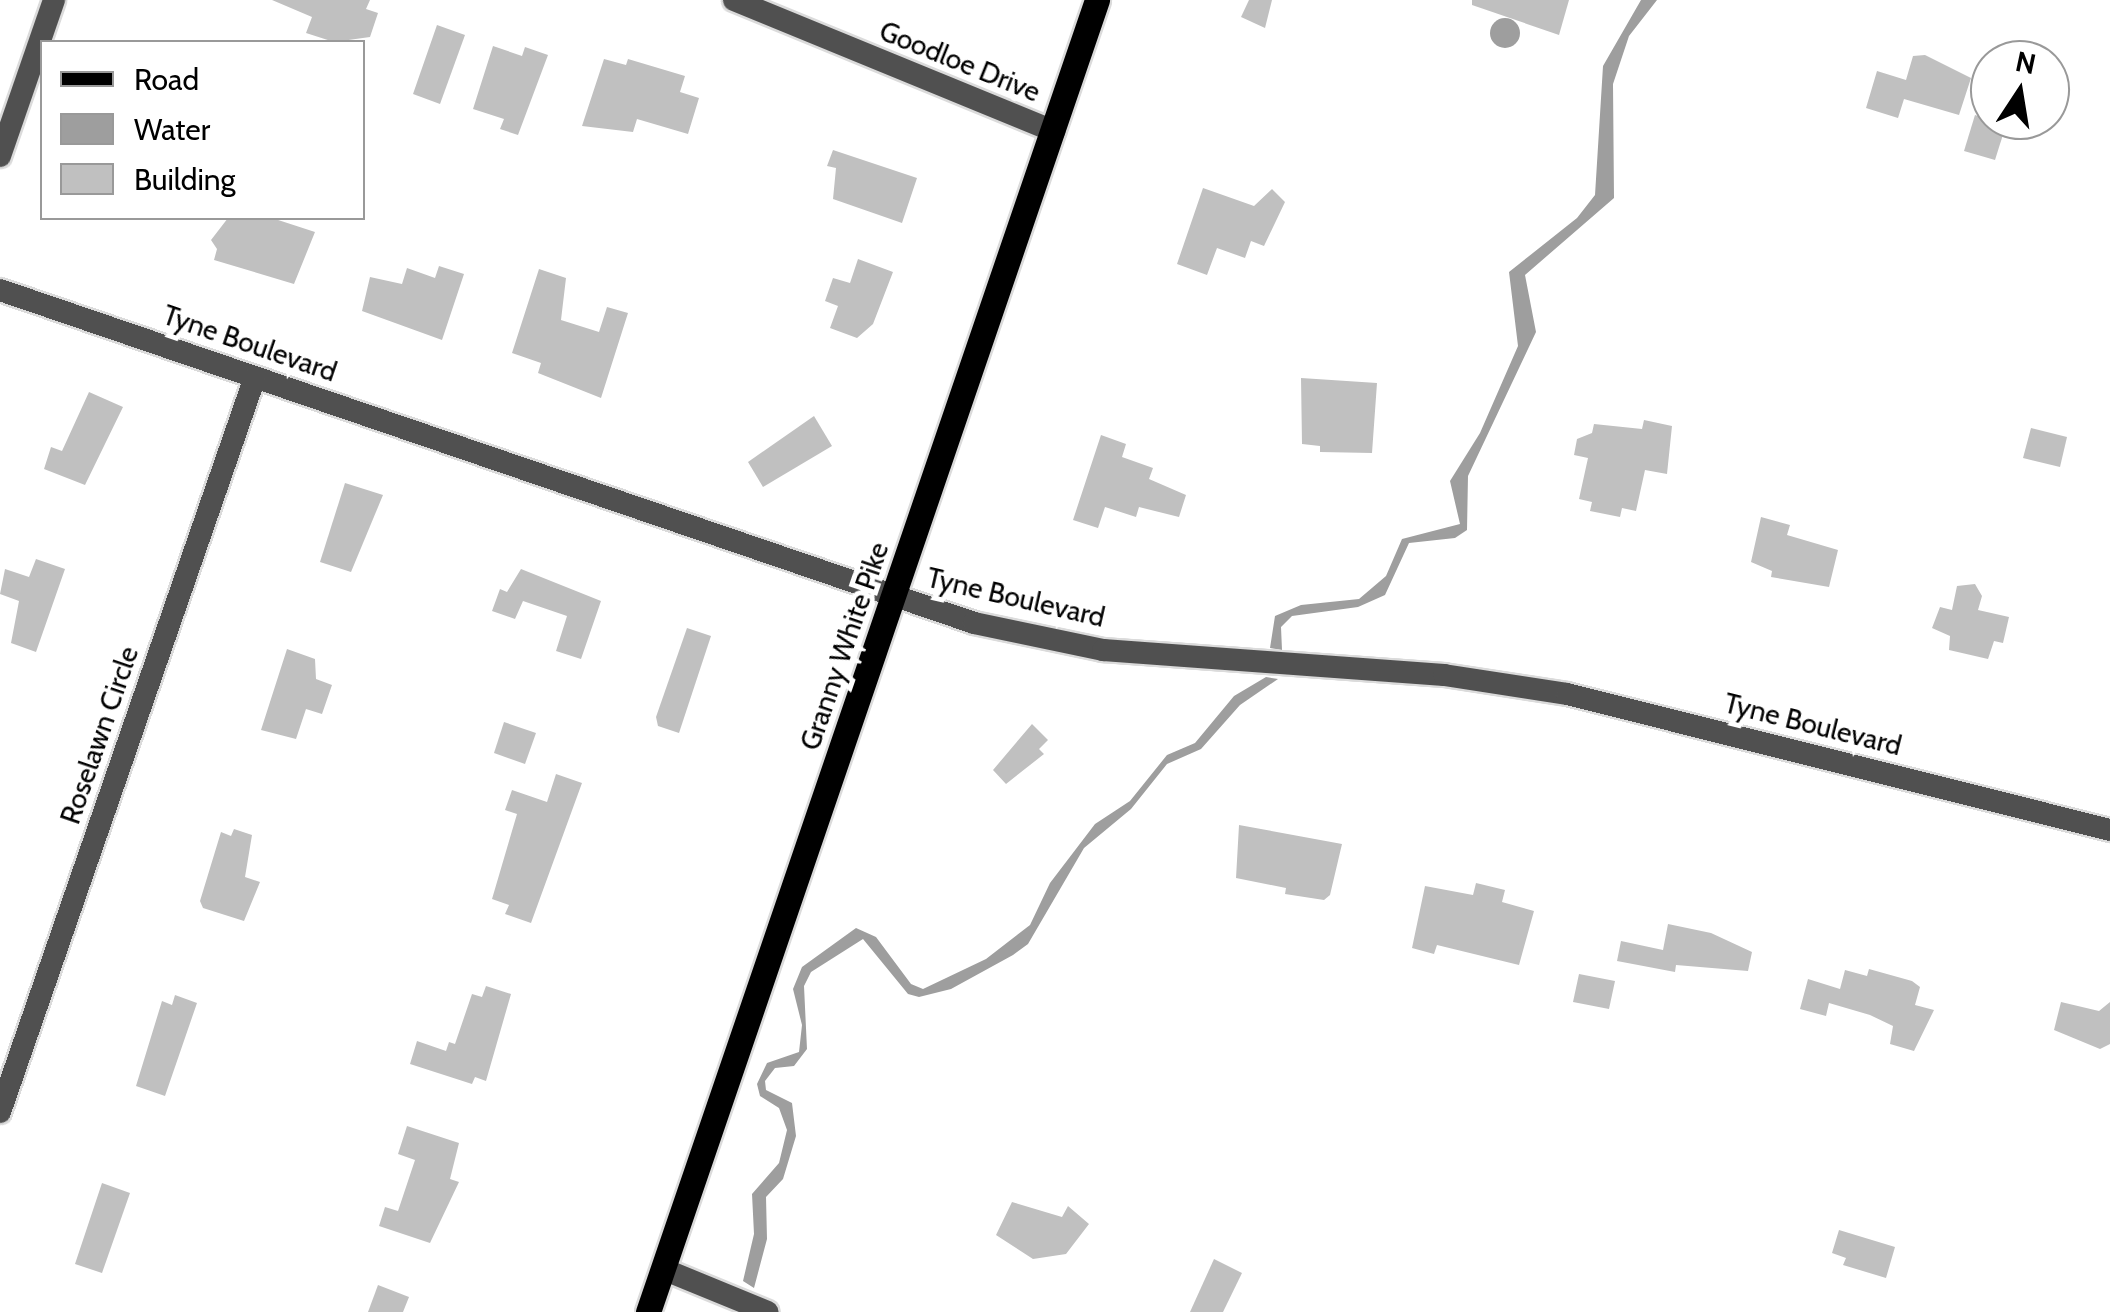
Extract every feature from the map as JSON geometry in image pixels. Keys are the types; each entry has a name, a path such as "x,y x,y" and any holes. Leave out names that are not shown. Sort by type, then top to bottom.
{"main road":[{"name":"Granny White Pike","path":"648,1312 1097,0"}],"street":[{"path":"40,40 54,0"},
{"name":"Goodloe Drive","path":"734,0 1054,131"},
{"path":"0,156 40,40"},
{"name":"Tyne Boulevard","path":"0,290 892,597 1080,647 1444,675 1567,694 2110,830"},
{"name":"Roselawn Circle","path":"0,1112 256,377"},
{"path":"663,1269 768,1312"}],"water":[{"path":"1641,0 1657,0 1629,36 1613,84 1614,198 1525,275 1536,332 1468,476 1467,530 1455,538 1409,543 1385,595 1358,607 1292,616 1281,627 1282,650 1270,648 1275,616 1301,605 1359,599 1386,576 1402,539 1460,524 1450,481 1480,433 1518,346 1509,272 1577,218 1595,195 1603,66"},
{"path":"1505,18 1519,27 1520,33 1511,47 1505,48 1491,39 1490,33 1499,19"},
{"path":"1266,677 1278,679 1240,705 1201,749 1167,764 1131,809 1084,848 1028,944 1013,955 951,989 919,997 908,994 863,939 811,972 804,986 807,1049 794,1066 775,1068 765,1081 766,1090 792,1103 796,1136 783,1179 766,1197 767,1239 754,1288 743,1281 754,1234 752,1194 779,1163 787,1130 779,1108 760,1096 757,1084 767,1063 799,1052 802,1025 793,989 802,967 856,928 876,937 911,984 923,989 986,959 1030,925 1050,883 1095,824 1130,801 1167,755 1195,743 1234,696"}],"building":[{"path":"272,0 370,0 366,9 378,13 370,37 348,40 328,40 306,33 312,17"},
{"path":"1249,0 1272,0 1265,28 1241,17"},
{"path":"1472,0 1569,0 1559,35 1472,5"},
{"path":"437,25 465,35 440,104 413,94"},
{"path":"493,46 522,56 525,47 548,55 518,135 500,129 504,119 473,109"},
{"path":"1925,55 1970,78 1959,115 1904,99 1898,118 1866,108 1877,71 1906,80 1913,56"},
{"path":"604,59 626,65 628,59 685,76 680,92 699,98 688,134 637,119 633,132 582,126"},
{"path":"1970,131 1970,140 2001,140 1995,160 1964,151"},
{"path":"833,150 917,178 902,223 833,199 836,168 827,166"},
{"path":"1203,188 1254,206 1272,189 1285,202 1264,246 1251,241 1245,258 1217,248 1207,275 1177,264"},
{"path":"226,220 278,220 315,232 294,284 214,260 217,249 211,240"},
{"path":"858,259 893,272 873,324 857,338 830,328 838,306 825,301 833,278 850,283"},
{"path":"439,266 464,274 442,340 362,311 370,277 402,284 407,268 435,278"},
{"path":"539,269 566,278 561,320 599,332 607,307 628,313 601,398 538,373 541,363 512,353"},
{"path":"1301,378 1377,383 1372,453 1320,452 1320,446 1302,444"},
{"path":"89,392 123,407 85,485 44,469 51,447 62,451"},
{"path":"814,416 832,446 763,487 748,462"},
{"path":"1644,420 1672,426 1667,474 1645,470 1636,511 1622,508 1620,517 1590,511 1592,502 1579,499 1588,458 1574,455 1577,439 1592,433 1594,424 1642,429"},
{"path":"2031,428 2067,437 2060,467 2023,458"},
{"path":"1101,435 1126,444 1122,457 1153,468 1149,479 1186,495 1179,517 1139,507 1136,517 1105,507 1098,528 1073,520"},
{"path":"345,483 383,495 351,572 320,562"},
{"path":"1761,517 1790,525 1787,535 1838,550 1829,587 1771,577 1772,571 1751,562"},
{"path":"36,559 65,569 36,652 11,643 19,601 0,594 5,569 29,577"},
{"path":"521,569 601,601 581,659 556,651 567,616 523,601 515,619 492,611 500,589 507,592"},
{"path":"1975,584 1982,596 1978,610 2009,617 2003,643 1994,641 1988,659 1949,650 1950,636 1932,628 1940,607 1952,610 1957,586"},
{"path":"687,628 711,636 679,733 658,726 656,717"},
{"path":"287,649 315,659 316,679 332,685 322,714 306,709 296,739 261,730"},
{"path":"504,722 536,733 525,764 494,753"},
{"path":"1032,724 1048,740 1039,749 1044,754 1006,784 993,770"},
{"path":"556,774 582,783 531,923 505,914 509,905 492,899 517,814 505,810 512,790 547,802"},
{"path":"1239,825 1342,844 1330,895 1324,900 1285,894 1286,888 1236,878"},
{"path":"234,829 252,835 245,877 260,882 244,921 203,908 200,901 221,832 231,836"},
{"path":"1476,883 1505,890 1502,902 1534,911 1519,965 1437,945 1434,954 1412,948 1425,886 1473,895"},
{"path":"1668,924 1711,933 1752,952 1748,971 1676,965 1675,972 1617,961 1621,941 1663,950"},
{"path":"1869,969 1912,981 1920,987 1915,1005 1934,1010 1914,1051 1890,1044 1893,1026 1870,1015 1829,1003 1826,1016 1800,1009 1808,979 1840,989 1845,970 1867,976"},
{"path":"1579,974 1615,981 1609,1009 1573,1002"},
{"path":"486,986 511,994 486,1081 475,1077 472,1084 410,1064 417,1041 446,1051 449,1042 455,1044 472,994 482,997"},
{"path":"175,995 197,1003 165,1096 136,1086 162,1001 172,1005"},
{"path":"2061,1002 2099,1011 2110,1002 2110,1044 2100,1049 2054,1030"},
{"path":"407,1126 459,1143 450,1179 459,1182 430,1243 379,1226 385,1207 398,1211 415,1160 398,1154"},
{"path":"102,1183 130,1193 102,1273 75,1264"},
{"path":"1012,1202 1062,1217 1068,1206 1089,1224 1066,1254 1033,1259 996,1235"},
{"path":"1839,1230 1895,1247 1886,1278 1843,1265 1846,1258 1832,1253"},
{"path":"1214,1259 1242,1273 1223,1312 1190,1312"},
{"path":"378,1285 409,1297 403,1312 368,1312"}]}
